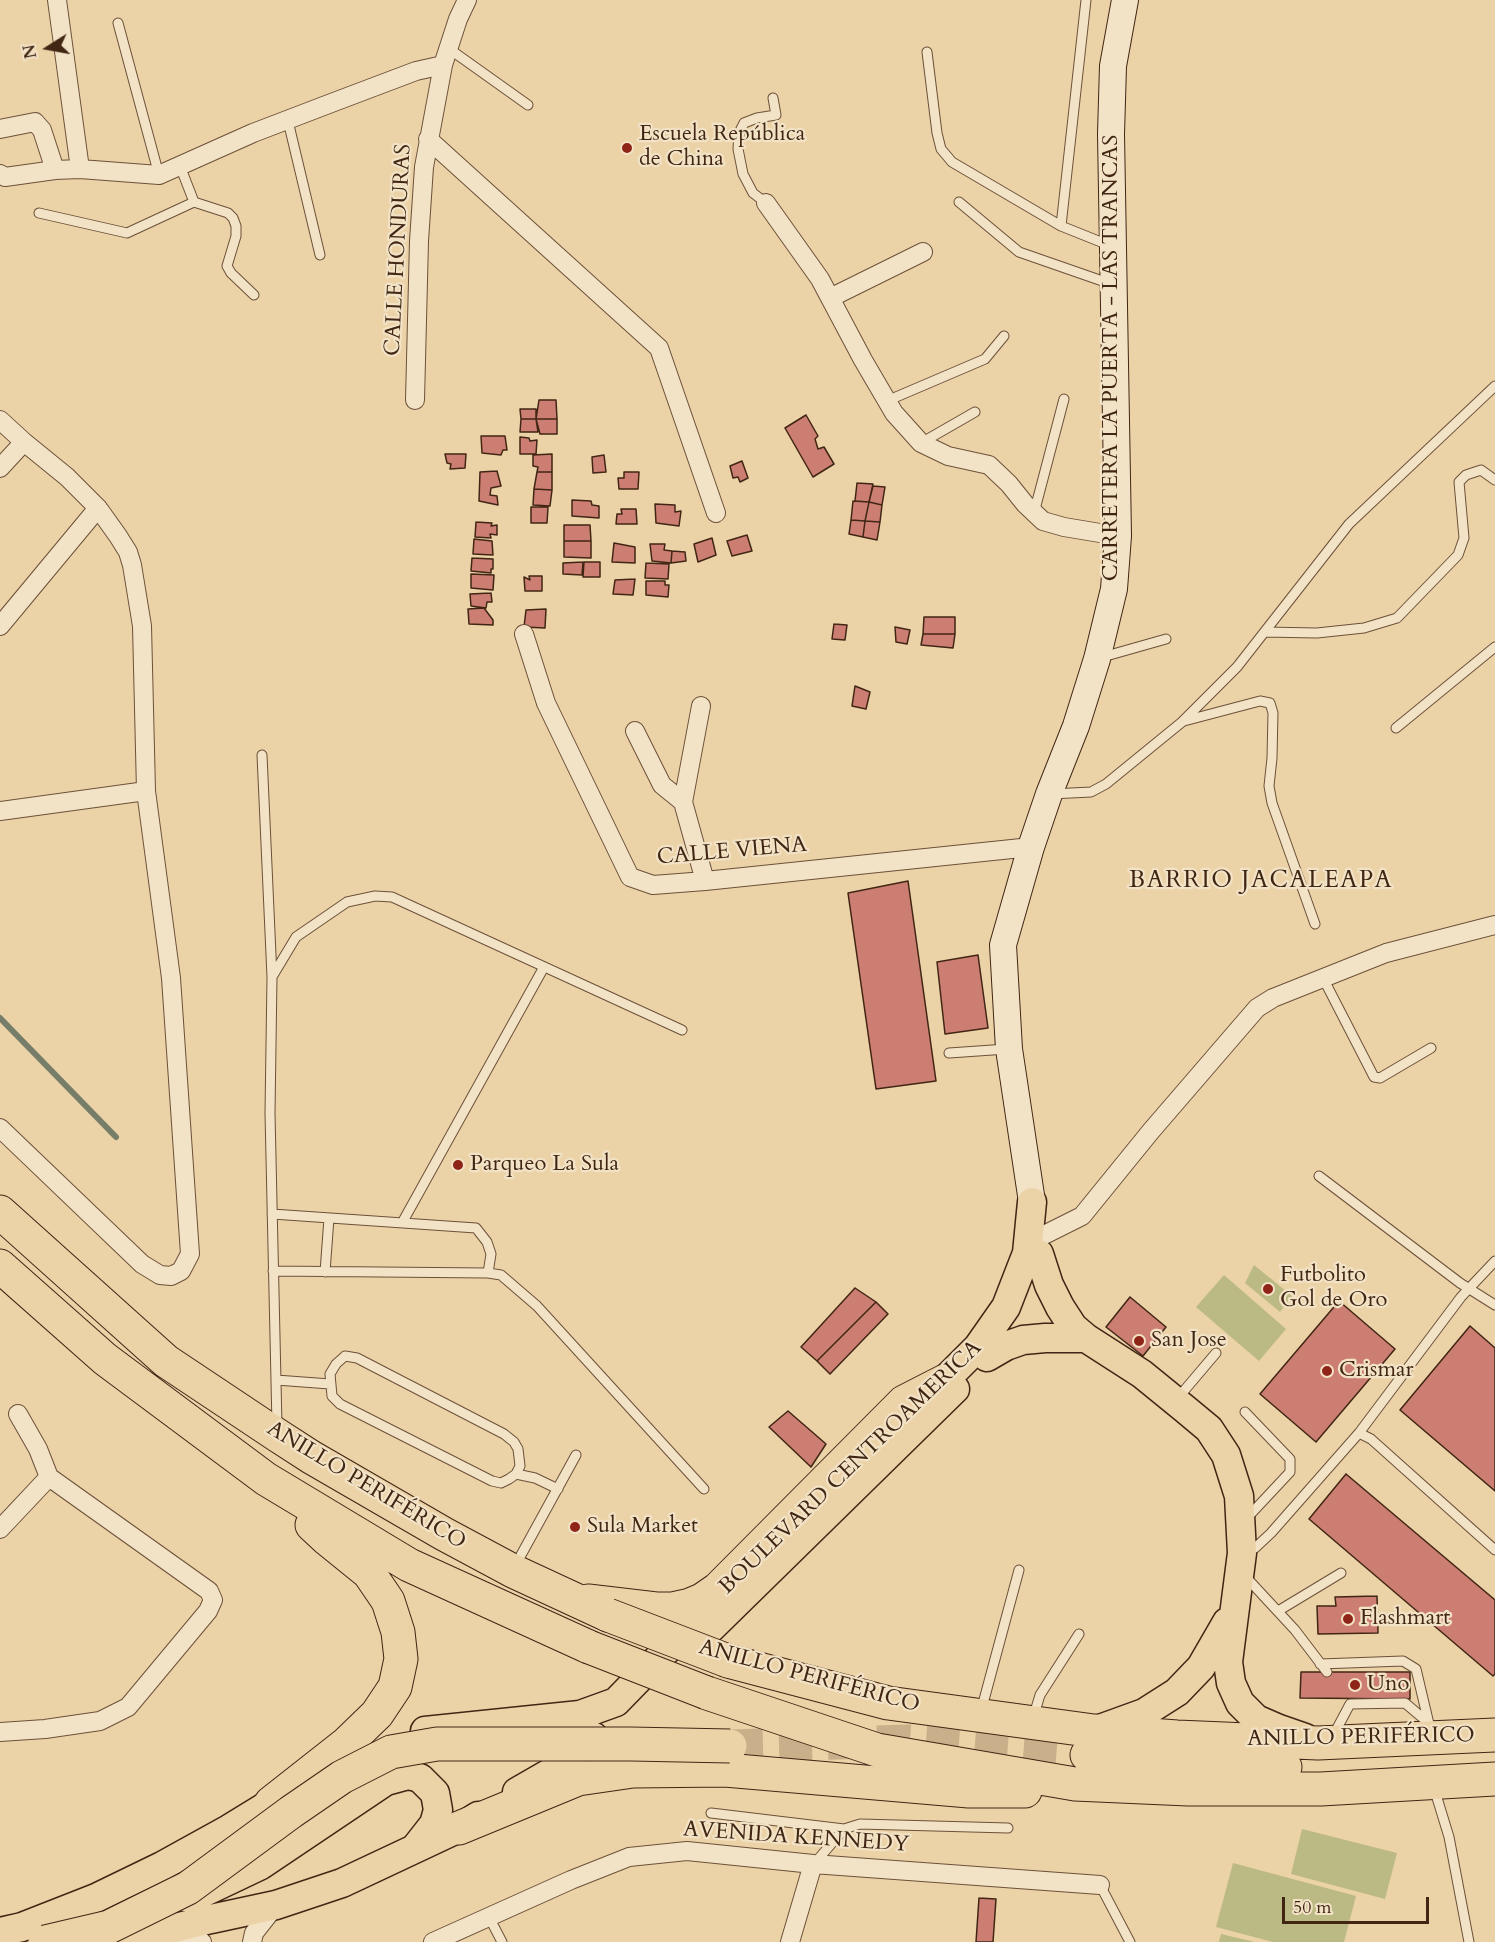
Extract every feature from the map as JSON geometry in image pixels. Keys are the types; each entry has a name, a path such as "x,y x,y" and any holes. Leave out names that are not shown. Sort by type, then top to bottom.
{"highway":[{"name":"ANILLO PERIFÉRICO","path":"0,1212 166,1361 341,1475 513,1571 570,1599 608,1616 728,1661 888,1703 1032,1724 1085,1757 1176,1737 1324,1743 1437,1731 1495,1736"},
{"name":"ANILLO PERIFÉRICO","path":"0,1266 105,1359 266,1479 409,1565 589,1647 707,1693 876,1750 1085,1757 1210,1789 1321,1789 1495,1779"},
{"path":"570,1599 656,1609 672,1609 702,1600 718,1589 904,1402 945,1381"},
{"path":"266,1479 327,1539 369,1573 388,1601 398,1632 401,1659 395,1687 377,1714 346,1744 271,1803"},
{"path":"15,1932 109,1927 188,1888 342,1777 391,1752 437,1744 730,1746"},
{"path":"459,1828 578,1779 633,1771 725,1770 969,1791 1023,1791 1085,1757 1203,1765 1323,1769 1420,1764 1495,1749"}],"main road":[{"name":"BOULEVARD CENTROAMERICA","path":"141,1938 211,1919 276,1905 342,1882 459,1828 550,1773 627,1709 987,1357 1029,1289 1038,1246 1032,1202"},
{"name":"BOULEVARD CENTROAMERICA","path":"15,1932 96,1899 162,1866 354,1754 398,1736 431,1730 580,1715 616,1701 715,1600 978,1347 1006,1307 1026,1252 1032,1202"},
{"path":"1038,1246 1049,1285 1073,1327 1142,1374 1176,1401 1209,1429 1226,1455 1239,1496 1241,1524 1241,1563 1228,1662 1231,1683 1240,1703 1256,1719 1279,1730 1324,1743"},
{"path":"987,1357 1006,1346 1023,1341 1044,1338 1086,1338"},
{"path":"1085,1757 1144,1713 1177,1692 1201,1667 1235,1607"},
{"path":"15,1932 200,1894 261,1866 376,1787 386,1781 408,1775 420,1778 435,1793 438,1810 434,1824 416,1847"}],"street":[{"path":"57,0 80,170"},
{"name":"CALLE HONDURAS","path":"416,400 419,241 424,167 445,56 467,0"},
{"name":"CARRETERA LA PUERTA - LAS TRANCAS","path":"1032,1202 1009,1049 1003,945 1031,846 1076,726 1097,659 1114,589 1118,536 1111,134 1113,66 1125,0"},
{"path":"0,174 4,177 55,170 80,170 159,176 253,133 416,71 445,56"},
{"path":"0,129 35,122 42,130 55,170"},
{"path":"428,139 659,348 716,513"},
{"path":"766,203 820,279 894,413 921,443 948,456 989,465 1009,484 1024,504 1043,521 1118,536"},
{"path":"830,298 923,252"},
{"path":"0,420 67,477 98,508 128,552 132,565 142,626 146,791 171,978 190,1254 181,1271 171,1276 160,1275 142,1264 0,1128"},
{"path":"0,468 24,442"},
{"path":"0,626 98,508"},
{"name":"CALLE VIENA","path":"524,634 546,703 630,877 653,885 705,882 1031,846"},
{"path":"701,706 682,802 705,882"},
{"path":"635,731 662,785 682,802"},
{"path":"0,811 146,791"},
{"path":"1038,1246 1082,1216 1151,1131 1257,1008 1273,998 1386,953 1495,925"},
{"path":"0,1283 52,1312"},
{"path":"0,1732 45,1729 100,1721 128,1707 208,1611 213,1600 209,1591 49,1477 38,1449 18,1414"},
{"path":"0,1529 49,1477"},
{"name":"AVENIDA KENNEDY","path":"433,1942 571,1880 629,1857 687,1851 813,1864 1100,1885"},
{"path":"790,1942 813,1864"},
{"path":"252,1942 254,1933 276,1905"},
{"path":"141,1938 193,1935 202,1942"}],"lane":[{"path":"1061,226 1086,0"},
{"path":"118,23 159,176"},
{"path":"927,52 937,133 941,149 952,162 1061,226 1113,247"},
{"path":"445,56 528,105"},
{"path":"766,203 753,193 743,174 738,149 739,133 744,123 757,118 776,116 773,98"},
{"path":"288,121 320,255"},
{"path":"180,166 194,202"},
{"path":"39,213 127,233 194,202 228,213 236,226 236,236 227,266 231,273 254,295"},
{"path":"959,202 1019,252 1114,285"},
{"path":"887,402 985,359 1004,336"},
{"path":"1049,794 1091,792 1106,784 1182,722 1237,667 1350,524 1495,386"},
{"path":"1034,513 1064,399"},
{"path":"921,443 975,412"},
{"path":"1265,632 1317,633 1364,628 1397,618 1458,555 1464,538 1459,482 1466,475 1481,470 1495,480"},
{"path":"1097,659 1166,639"},
{"path":"1396,728 1495,647"},
{"path":"1182,722 1260,701 1270,703 1273,713 1269,786 1272,803 1315,924"},
{"path":"262,755 272,977 270,1113 277,1435"},
{"path":"272,977 296,936 347,903 375,896 392,897 682,1030"},
{"path":"402,1223 544,967"},
{"path":"1323,978 1374,1077 1380,1078 1386,1075 1431,1048"},
{"path":"950,1053 1009,1049"},
{"path":"1319,1176 1470,1290 1495,1305"},
{"path":"272,1214 476,1228 487,1242 491,1254 488,1273"},
{"path":"325,1272 329,1218"},
{"path":"1327,1672 1241,1563 1271,1533 1359,1433 1461,1297 1495,1261"},
{"path":"273,1271 501,1275 537,1306 704,1489"},
{"path":"1176,1401 1216,1353"},
{"path":"345,1356 357,1358 504,1434 514,1442 518,1449 520,1466 516,1474 509,1479 501,1483 492,1482 340,1404 332,1395 330,1384 330,1374 336,1364 345,1356"},
{"path":"276,1380 330,1384"},
{"path":"1241,1524 1290,1472 1290,1459 1245,1412"},
{"path":"1359,1433 1371,1439 1495,1550"},
{"path":"513,1571 576,1455"},
{"path":"516,1474 535,1478 558,1489"},
{"path":"979,1716 1019,1570"},
{"path":"1278,1611 1341,1573"},
{"path":"1032,1724 1040,1695 1079,1634"},
{"path":"1320,1664 1403,1661 1416,1669 1437,1731"},
{"path":"1324,1743 1348,1701 1406,1703 1437,1731"},
{"path":"1432,1783 1449,1837 1469,1942"},
{"path":"711,1813 844,1829 860,1824 1008,1828"},
{"path":"813,1864 844,1829"},
{"path":"1100,1885 1130,1942"},
{"path":"489,1917 502,1942"}],"shaded area":[{"name":"Futbolito Gol de Oro","path":"1254,1265 1292,1296 1280,1312 1245,1283"},
{"path":"1224,1275 1286,1329 1259,1361 1196,1307"},
{"path":"1302,1829 1397,1853 1385,1899 1291,1874"},
{"path":"1233,1863 1356,1896 1344,1942 1273,1942 1216,1927"},
{"path":"1221,1934 1255,1942 1219,1942"}],"building":[{"path":"539,400 556,400 557,419 536,419"},
{"path":"520,409 536,409 536,419 521,419"},
{"path":"806,415 818,436 815,439 818,449 824,447 834,464 813,477 785,428"},
{"path":"521,419 536,419 538,432 520,432"},
{"path":"536,419 557,419 557,434 540,434"},
{"path":"481,436 505,436 507,450 503,450 501,455 482,453"},
{"path":"520,437 529,438 530,441 537,440 536,454 520,454"},
{"path":"445,454 466,454 465,468 450,469 451,464 447,463"},
{"path":"552,454 552,472 537,472 538,467 533,466 533,455"},
{"path":"604,455 606,472 593,473 592,457"},
{"path":"742,461 748,478 740,482 738,477 733,478 730,466"},
{"path":"497,471 501,486 491,488 490,495 497,496 498,505 479,501 480,472"},
{"path":"537,472 552,472 552,490 534,489"},
{"path":"624,472 639,472 638,489 619,489 618,478 624,478"},
{"path":"857,483 873,484 869,502 855,501"},
{"path":"873,486 885,487 882,505 869,502"},
{"path":"534,489 552,490 550,506 533,505"},
{"path":"572,500 591,501 592,505 599,506 599,518 572,516"},
{"path":"853,501 869,502 865,521 851,520"},
{"path":"869,502 882,505 880,522 865,521"},
{"path":"655,504 675,505 675,512 681,511 679,526 656,523"},
{"path":"531,507 548,507 547,523 531,523"},
{"path":"621,509 636,509 637,524 616,524 617,514 622,514"},
{"path":"851,520 865,521 863,537 849,534"},
{"path":"865,521 880,522 877,540 863,537"},
{"path":"476,522 492,523 491,526 497,525 497,535 490,534 491,538 475,537"},
{"path":"564,525 590,525 591,541 564,541"},
{"path":"747,535 752,551 732,556 727,541"},
{"path":"712,538 716,555 698,562 694,544"},
{"path":"474,539 492,541 493,555 473,554"},
{"path":"564,541 591,541 591,558 564,557"},
{"path":"614,543 635,547 635,563 612,562"},
{"path":"650,544 665,544 664,550 672,551 671,563 652,561"},
{"path":"672,551 685,552 686,561 671,563"},
{"path":"472,558 493,559 491,573 471,571"},
{"path":"583,562 582,575 563,574 563,563"},
{"path":"584,562 600,562 600,577 583,577"},
{"path":"646,563 669,564 668,579 645,578"},
{"path":"471,574 494,575 493,590 471,588"},
{"path":"529,576 542,576 542,591 525,591 524,577 530,580"},
{"path":"635,579 633,595 613,594 615,580"},
{"path":"646,581 665,581 665,585 669,585 668,597 646,595"},
{"path":"491,593 492,602 487,602 486,608 471,606 470,594"},
{"path":"484,608 493,620 493,625 469,624 468,609"},
{"path":"546,609 545,628 524,627 526,610"},
{"path":"924,617 955,617 955,634 923,634"},
{"path":"834,624 847,625 845,640 832,639"},
{"path":"895,627 910,630 907,644 896,642"},
{"path":"923,634 955,634 953,648 921,645"},
{"path":"855,686 870,692 866,709 852,706"},
{"path":"908,881 936,1081 876,1089 848,893"},
{"path":"978,955 988,1028 945,1034 937,962"},
{"path":"855,1288 876,1302 817,1361 801,1347"},
{"name":"San Jose","path":"1130,1297 1166,1327 1143,1356 1106,1327"},
{"name":"Crismar","path":"1339,1301 1395,1349 1316,1442 1260,1394"},
{"path":"876,1302 888,1314 830,1374 817,1361"},
{"path":"1470,1326 1495,1348 1495,1491 1400,1410"},
{"path":"788,1411 826,1444 811,1467 769,1427"},
{"path":"1346,1474 1495,1600 1495,1674 1493,1676 1309,1519"},
{"name":"Flashmart","path":"1377,1596 1378,1633 1318,1634 1317,1606 1336,1606 1335,1597"},
{"name":"Uno","path":"1301,1672 1410,1672 1410,1699 1300,1698"},
{"path":"979,1898 996,1899 993,1942 976,1942"}],"waterway":[{"path":"0,1018 116,1137"}],"tunnel":[{"path":"730,1746 908,1741 1087,1755"}],"place":[{"name":"Escuela República de China","path":"627,148"},
{"name":"Parqueo La Sula","path":"458,1165"},
{"name":"Futbolito Gol de Oro","path":"1268,1289"},
{"name":"San Jose","path":"1139,1341"},
{"name":"Crismar","path":"1327,1371"},
{"name":"Sula Market","path":"575,1527"},
{"name":"Flashmart","path":"1348,1619"},
{"name":"Uno","path":"1355,1685"}],"district":[{"name":"BARRIO JACALEAPA","path":"1261,881"}]}
